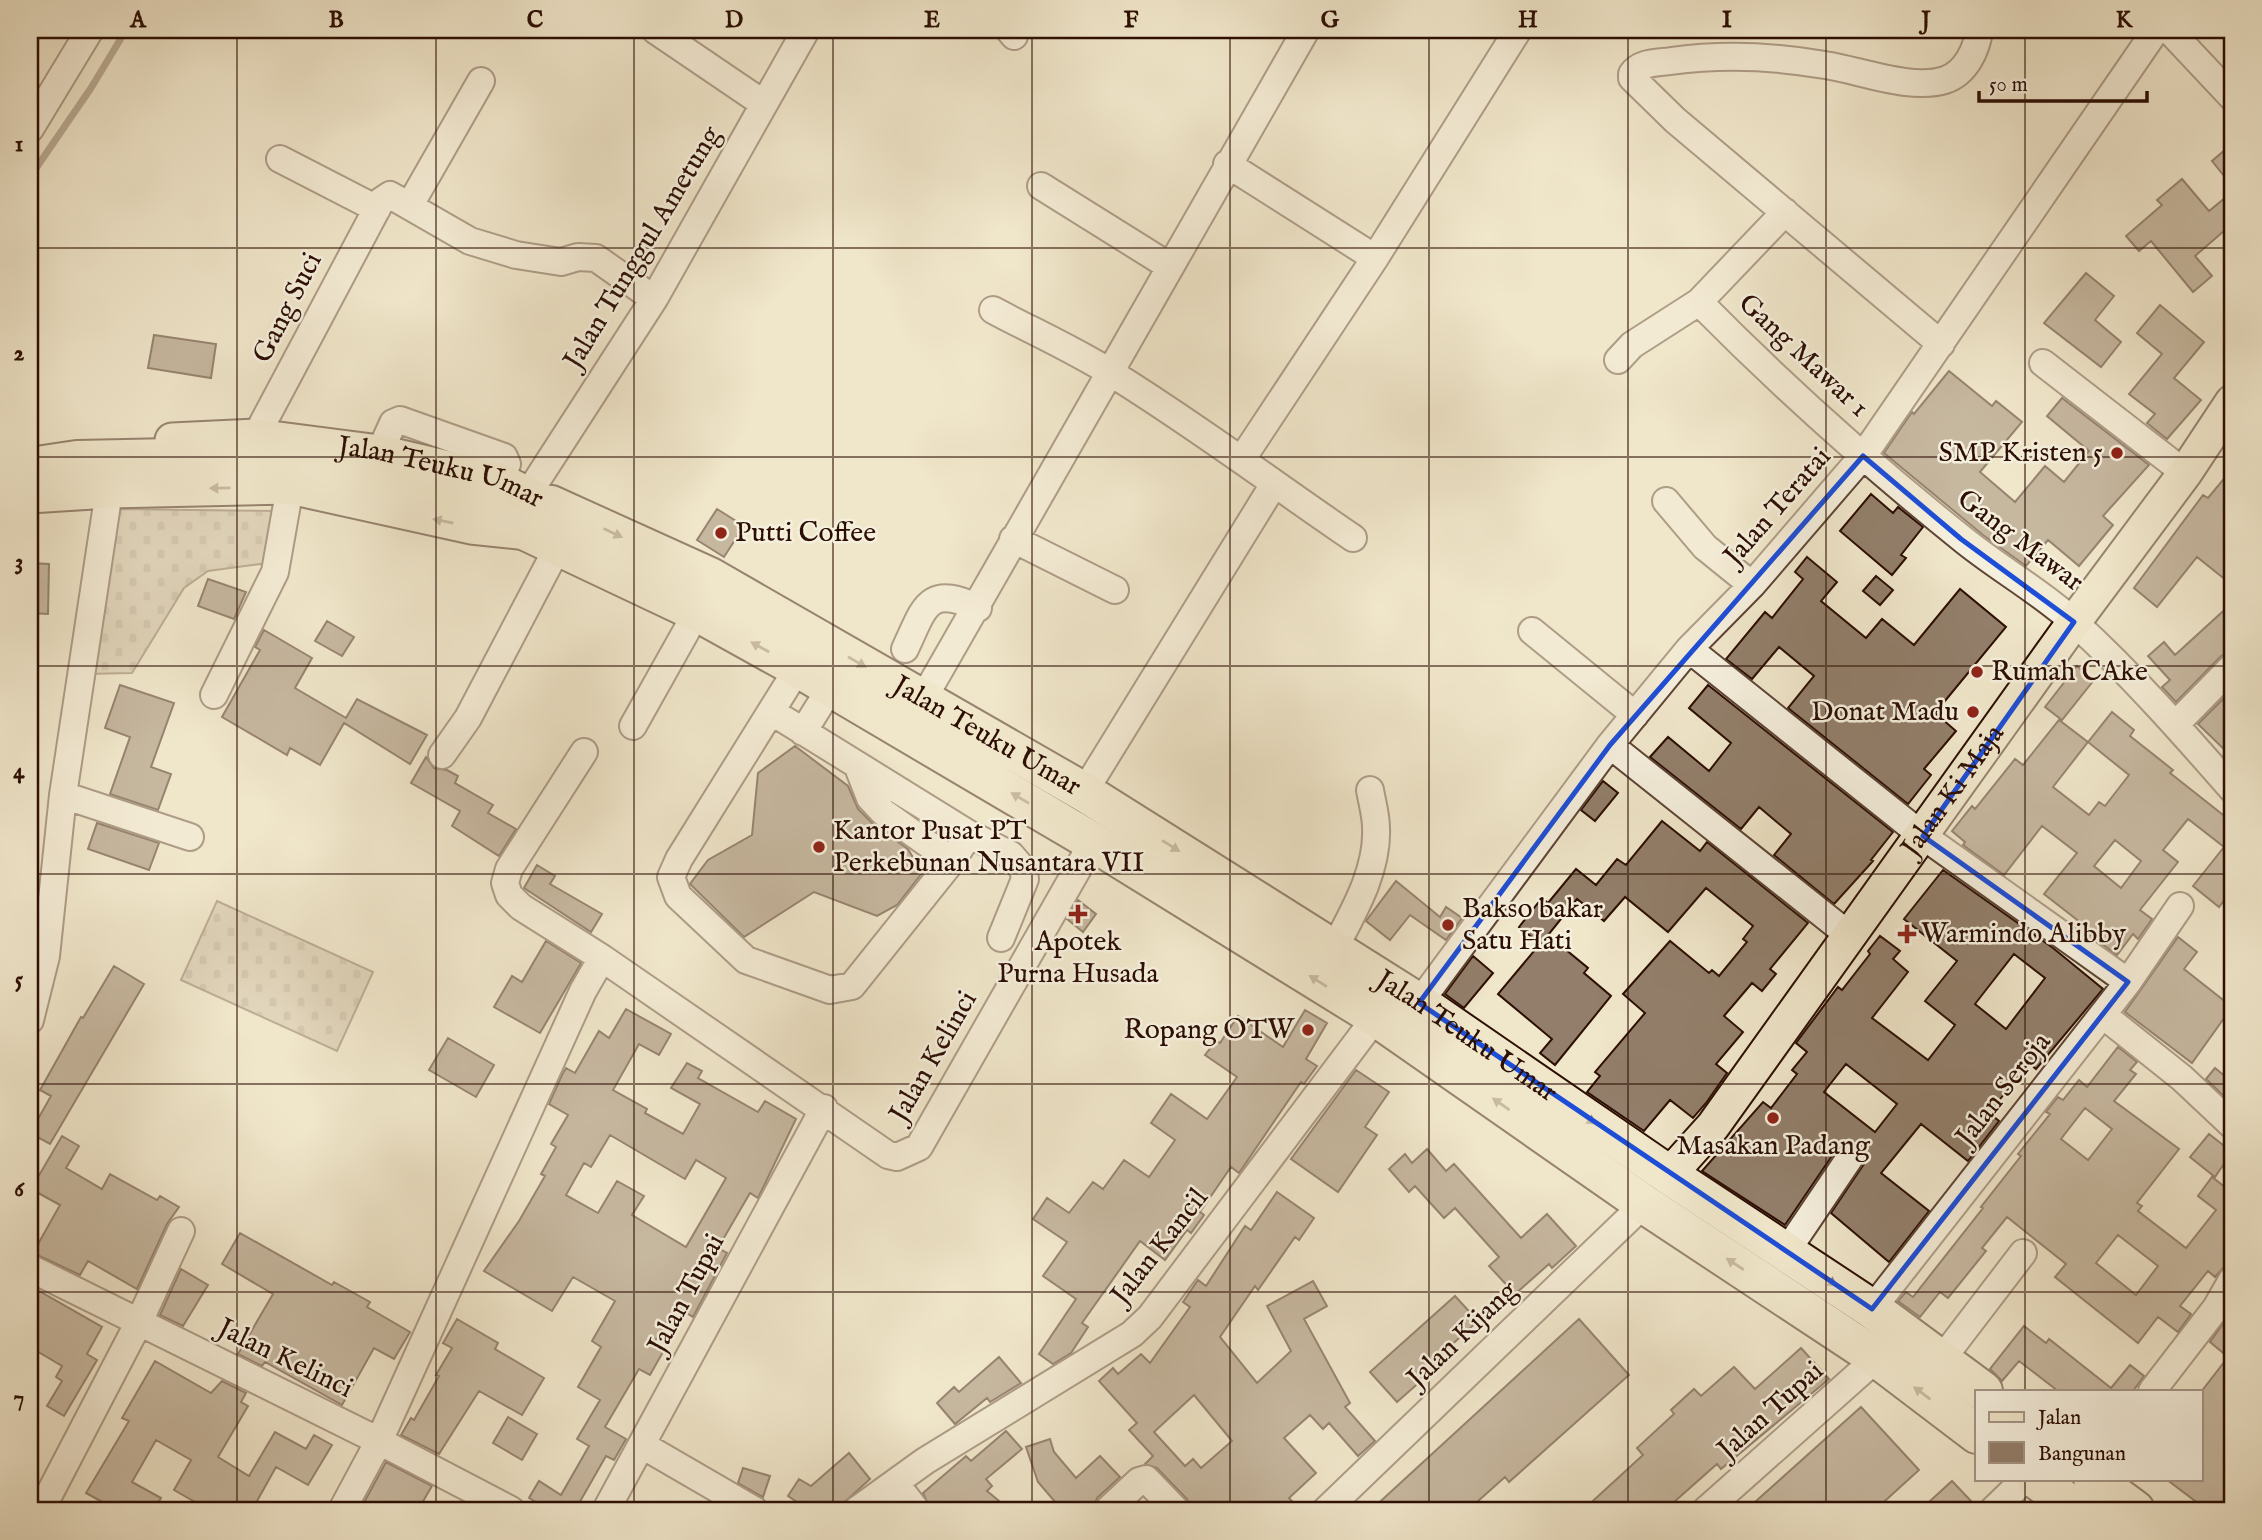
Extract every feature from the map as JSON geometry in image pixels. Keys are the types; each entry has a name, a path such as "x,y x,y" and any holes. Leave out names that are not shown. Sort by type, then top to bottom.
{"highway":[{"path":"30,467 77,460 269,457 333,467 458,499 528,512"},
{"name":"Jalan Teuku Umar","path":"528,512 1093,842 1376,1017 1644,1204 1877,1358 1975,1432"},
{"name":"Jalan Teuku Umar","path":"528,512 710,578 1084,792 1335,947 1669,1175 1872,1309 1982,1390"},
{"path":"2037,1480 2077,1510"},
{"path":"2094,1480 2135,1510"}],"main road":[{"name":"Jalan Ki Maja","path":"1669,1175 1713,1126 2074,622 2185,473 2232,402"},
{"name":"Jalan Teuku Umar","path":"30,449 257,436 380,452 528,512"},
{"name":"Jalan Teuku Umar","path":"30,496 109,491 290,487 471,527 528,512"}],"street":[{"path":"30,129 90,30"},
{"path":"655,30 764,104"},
{"name":"Jalan Tunggul Ametung","path":"442,755 468,718 528,512 654,299 806,30"},
{"path":"923,699 978,608 1013,539 1306,30"},
{"path":"1242,459 1375,258 1518,30"},
{"path":"1941,344 1675,120 1632,78 1633,71 1640,65 1696,57 1775,58 1890,79 1931,83 1948,79 1974,54 1979,30"},
{"name":"Jalan Teratai","path":"1419,1003 1610,745 1689,649 1752,585 1863,456 2155,30"},
{"path":"2169,30 2232,97"},
{"path":"410,205 481,81"},
{"path":"280,159 377,209 381,201 390,195 470,241 516,255 561,262 578,257 596,258 654,299"},
{"path":"1227,164 1375,258"},
{"path":"1041,186 1169,266"},
{"name":"Gang Suci","path":"257,436 333,286 377,209"},
{"path":"1618,360 1632,345 1699,302 1785,212"},
{"name":"Gang Mawar 1","path":"1699,302 1746,350 1863,456"},
{"path":"993,310 1109,371 1242,459 1353,538"},
{"path":"2043,363 2185,473"},
{"name":"Gang Mawar","path":"1863,456 1961,539 2074,622 2176,724 2232,789"},
{"path":"1084,792 1274,484"},
{"path":"214,695 275,572 290,487"},
{"path":"30,1020 46,956 63,795 109,491"},
{"path":"1665,501 1705,547 1752,585"},
{"path":"1013,539 1115,590"},
{"path":"905,649 927,607 937,598 954,596 978,608"},
{"path":"634,726 697,612"},
{"path":"1532,631 1635,715"},
{"path":"1689,649 1923,836 2128,982"},
{"path":"2176,724 2232,667"},
{"path":"798,668 671,877 678,896 746,960 830,990 852,986 952,861 970,834"},
{"path":"803,732 831,687"},
{"path":"772,712 858,767 970,834 1011,855 1023,869 1026,879 1001,937"},
{"path":"1610,745 1850,936"},
{"path":"584,752 509,869 505,883 509,895 522,907 824,1108"},
{"path":"858,767 870,798 883,811 952,861"},
{"path":"1335,947 1358,902 1374,855 1377,828 1370,790"},
{"path":"63,795 190,837"},
{"name":"Jalan Kelinci","path":"824,1108 888,1154 897,1157 908,1155 919,1147 1093,842"},
{"name":"Jalan Seroja","path":"1872,1309 2128,982 2180,906"},
{"path":"342,1510 379,1441 577,1004 602,958"},
{"path":"2103,1014 2182,1078 2232,1125"},
{"name":"Jalan Kancil","path":"857,1510 925,1461 1132,1334 1150,1317 1376,1017"},
{"name":"Jalan Tupai","path":"606,1510 824,1108"},
{"path":"1786,1252 1852,1156"},
{"name":"Jalan Kijang","path":"1326,1510 1644,1204"},
{"path":"41,1510 139,1322 181,1231"},
{"path":"1942,1359 2023,1253"},
{"name":"Jalan Kelinci","path":"30,1268 379,1441 511,1510"},
{"path":"2153,1390 2216,1308 2232,1280"},
{"name":"Jalan Tupai","path":"1706,1510 1877,1358"},
{"path":"642,1445 754,1510"},
{"path":"1108,1510 1139,1481 1146,1479 1176,1510"},
{"path":"1993,1510 2024,1480"},
{"path":"896,1484 916,1510"}],"highlighted area":[{"path":"1863,456 1961,539 2074,622 1923,836 2128,982 1872,1309 1419,1003 1610,745"}],"green space":[{"path":"109,509 281,511 268,563 208,571 184,588 132,673 84,674"},
{"path":"217,901 373,972 337,1051 181,980"}],"building":[{"path":"2232,144 2232,186 2212,161"},
{"path":"2182,179 2209,211 2232,192 2232,224 2195,256 2212,276 2193,292 2151,241 2139,251 2126,236 2162,205 2157,200"},
{"path":"2086,273 2114,296 2095,320 2121,342 2101,367 2044,323"},
{"path":"2160,305 2204,342 2174,378 2201,400 2167,439 2147,423 2155,414 2129,394 2162,354 2137,333"},
{"path":"154,335 216,344 211,378 148,368"},
{"path":"1949,371 1992,406 1996,401 2022,422 1980,472 2015,502 2045,466 2064,482 2089,451 2047,416 2062,398 2149,465 2103,516 2113,525 2079,566 2048,540 2026,566 1983,535 1884,453 1912,412 1914,414"},
{"path":"2232,469 2232,585 2197,557 2157,607 2134,588 2203,495 2208,498"},
{"path":"1871,494 1893,513 1898,507 1923,527 1901,555 1906,558 1892,575 1840,531"},
{"name":"Putti Coffee","path":"717,509 744,526 724,557 697,540"},
{"path":"1807,557 1837,582 1821,601 1866,638 1882,619 1914,645 1960,589 2006,627 1935,713 1956,731 1924,769 1931,775 1908,804 1788,708 1814,676 1779,647 1752,679 1726,659 1765,612 1772,618 1803,579 1795,572"},
{"path":"30,563 49,564 48,614 30,613"},
{"path":"1876,576 1893,590 1880,605 1863,591"},
{"path":"208,579 246,592 234,619 198,606"},
{"path":"2232,603 2232,652 2221,656 2176,702 2162,687 2170,680 2148,656 2164,642 2175,655"},
{"path":"327,621 354,637 342,656 315,641"},
{"path":"264,630 312,658 295,688 346,718 357,699 427,735 410,764 344,723 320,765 290,748 287,755 222,717 260,650 255,647"},
{"path":"2077,666 2094,680 2062,720 2045,707"},
{"path":"120,685 174,703 151,767 171,774 158,810 110,794 130,737 105,728"},
{"path":"1708,685 1893,832 1871,860 1873,861 1834,904 1774,855 1791,834 1759,807 1741,829 1650,757 1668,737 1709,771 1731,743 1689,708"},
{"path":"2223,699 2232,709 2232,757 2198,724"},
{"path":"2112,712 2134,730 2130,736 2173,770 2170,773 2232,822 2232,890 2219,907 2193,886 2224,847 2188,819 2163,850 2178,862 2140,910 2152,919 2138,939 2133,934 2117,955 2082,929 2085,926 2044,894 2077,853 2042,826 2004,875 1963,845 1965,842 1952,831 1972,806 1975,809 2015,759 2023,765 2059,720 2088,742","holes":["2088,742 2129,775 2105,806 2099,802 2089,815 2053,787","2115,840 2141,861 2121,888 2094,866"]},
{"name":"Kantor Pusat PT Perkebunan Nusantara VII","path":"795,746 848,786 858,809 874,825 908,849 922,873 897,905 877,916 814,892 744,937 690,884 708,860 752,835 758,773"},
{"path":"426,757 434,768 447,770 458,776 455,783 493,805 488,813 516,829 499,856 452,826 460,811 411,783"},
{"path":"1603,781 1618,793 1595,821 1581,810"},
{"path":"1662,821 1700,851 1707,842 1808,923 1770,969 1776,974 1762,991 1752,983 1724,1016 1743,1032 1716,1064 1727,1073 1706,1103 1693,1118 1670,1100 1644,1131 1587,1092 1600,1076 1595,1072 1645,1013 1623,994 1670,941 1709,973 1712,970 1719,976 1747,942 1743,939 1753,926 1706,888 1668,932 1625,897 1604,921 1577,899 1548,935 1588,968 1584,973 1611,996 1555,1065 1540,1053 1552,1039 1498,994 1540,944 1519,927 1542,898 1548,903 1576,869 1596,885 1617,859 1626,865"},
{"path":"97,823 159,843 149,870 88,849"},
{"path":"537,865 555,876 550,884 602,914 591,932 524,888"},
{"path":"1943,870 2053,948 2103,989 2036,1069 2029,1063 1989,1113 1999,1121 1968,1161 1921,1124 1881,1173 1929,1211 1889,1262 1831,1213 1864,1164 1865,1150 1859,1143 1845,1142 1838,1147 1785,1225 1702,1171 1763,1102 1771,1108 1797,1074 1792,1070 1807,1052 1796,1043 1838,987 1842,990 1870,954 1868,951 1880,936 1900,951 1893,959 1908,972 1872,1018 1928,1060 1955,1025 1925,1001 1957,961 1904,919","holes":["2014,954 2045,978 2006,1029 1975,1004","1846,1064 1897,1104 1875,1132 1824,1092"]},
{"path":"1396,881 1440,917 1446,907 1462,918 1446,940 1410,915 1390,940 1366,921"},
{"name":"Apotek Purna Husada","path":"1078,900 1096,914 1083,932 1067,919"},
{"path":"2178,937 2197,952 2184,969 2232,1007 2192,1063 2125,1012"},
{"path":"546,941 581,963 540,1033 494,1007 512,976 522,982"},
{"path":"1473,956 1493,973 1464,1008 1445,994"},
{"path":"114,966 144,984 50,1144 30,1133 51,1096 40,1090 81,1017 83,1018"},
{"path":"626,1009 671,1034 659,1055 639,1044 613,1090 647,1109 645,1113 683,1134 700,1104 671,1088 687,1063 702,1071 698,1078 758,1112 765,1101 796,1119 758,1198 750,1193 718,1248 727,1253 693,1317 676,1306 652,1346 663,1352 650,1375 639,1369 605,1427 626,1439 614,1460 606,1456 578,1505 587,1510 550,1510 529,1498 539,1481 561,1495 589,1446 577,1439 600,1400 578,1387 601,1347 592,1341 615,1301 573,1277 552,1311 484,1271 519,1221 545,1176 541,1174 556,1147 551,1144 568,1115 549,1104 562,1075 566,1068 575,1073 599,1031 609,1038","holes":["610,1135 685,1179 696,1160 726,1178 686,1247 632,1215 644,1196 617,1181 598,1213 566,1195 584,1163 591,1167"]},
{"path":"1305,1010 1327,1023 1306,1059 1317,1066 1304,1084 1301,1082 1239,1173 1231,1167 1200,1212 1204,1215 1191,1233 1187,1230 1165,1260 1140,1241 1082,1323 1088,1327 1071,1353 1053,1364 1039,1354 1076,1299 1043,1276 1067,1242 1033,1219 1047,1198 1069,1213 1093,1182 1103,1189 1124,1160 1149,1177 1175,1140 1151,1123 1171,1094 1207,1119 1237,1077 1205,1055 1216,1041 1220,1043 1238,1016 1283,1047"},
{"path":"448,1038 494,1065 476,1097 429,1070"},
{"path":"2118,1047 2137,1062 2130,1070 2136,1074 2114,1101 2179,1149 2137,1203 2142,1206 2138,1211 2186,1248 2216,1210 2198,1196 2212,1177 2230,1191 2232,1188 2232,1264 2224,1267 2215,1277 2208,1271 2180,1306 2191,1314 2178,1332 2158,1317 2138,1343 2055,1277 2066,1264 2007,1217 1982,1248 1986,1251 1948,1298 1940,1292 1920,1317 1898,1301 1906,1292 1913,1297 1983,1208 1981,1207 2021,1156 2018,1154 2050,1114 2046,1112 2058,1097 2063,1100 2079,1080 2087,1087","holes":["2085,1108 2112,1129 2088,1160 2061,1139","2118,1235 2158,1266 2136,1295 2096,1263"]},
{"path":"2215,1068 2232,1082 2232,1104 2206,1079"},
{"path":"1356,1070 1389,1092 1365,1127 1377,1135 1338,1192 1291,1159"},
{"path":"2209,1134 2232,1152 2215,1177 2190,1157"},
{"path":"62,1136 79,1146 66,1168 102,1189 110,1174 157,1200 160,1196 179,1207 167,1224 137,1289 88,1261 80,1275 33,1253 60,1205 31,1189"},
{"path":"1427,1149 1446,1171 1454,1164 1521,1238 1547,1214 1576,1246 1552,1268 1549,1264 1515,1294 1489,1266 1499,1257 1455,1208 1444,1218 1415,1186 1409,1192 1389,1169 1405,1154 1412,1163"},
{"path":"1277,1192 1314,1218 1299,1240 1295,1237 1258,1290 1255,1286 1220,1337 1257,1383 1291,1351 1267,1306 1313,1281 1327,1306 1304,1319 1350,1403 1345,1407 1375,1441 1358,1456 1329,1423 1323,1429 1310,1415 1284,1438 1316,1473 1289,1498 1300,1510 1191,1510 1187,1499 1157,1468 1145,1464 1153,1456 1129,1430 1137,1423 1099,1381 1113,1368 1118,1374 1141,1354 1150,1363 1190,1307 1183,1302 1198,1280 1206,1286 1245,1226 1251,1230","holes":["1194,1395 1232,1441 1201,1468 1193,1459 1185,1466 1154,1432"]},
{"path":"240,1233 332,1285 334,1282 370,1302 367,1307 410,1332 394,1359 374,1348 342,1405 265,1362 262,1366 238,1354 273,1294 222,1264"},
{"path":"181,1269 208,1285 183,1326 160,1315"},
{"path":"34,1288 102,1327 87,1354 97,1360 64,1416 47,1406 62,1381 56,1377 62,1366 30,1347 30,1295"},
{"path":"1455,1296 1478,1321 1437,1358 1441,1363 1397,1402 1370,1372"},
{"path":"2232,1311 2232,1510 2207,1510 2167,1480 2202,1480 2202,1391 2228,1357 2210,1342"},
{"path":"457,1319 498,1343 495,1349 544,1378 522,1415 479,1391 439,1454 401,1435 411,1418 414,1420 439,1376 436,1375 452,1348 443,1343"},
{"path":"1579,1319 1629,1375 1509,1482 1505,1477 1468,1510 1371,1510"},
{"path":"2024,1326 2046,1343 2049,1339 2111,1388 2130,1365 2144,1376 2134,1390 2057,1390 2019,1361 2002,1381 1990,1369"},
{"path":"1801,1348 1829,1379 1721,1469 1717,1464 1665,1510 1583,1510 1643,1455 1637,1448 1674,1414 1671,1410 1694,1389 1701,1396 1734,1367 1755,1389"},
{"path":"999,1357 1021,1383 990,1402 987,1398 955,1424 937,1403 954,1387 959,1392"},
{"path":"155,1361 211,1393 222,1381 246,1393 241,1402 248,1406 218,1457 249,1476 275,1432 306,1449 314,1435 332,1445 308,1485 276,1467 252,1510 209,1510 174,1490 191,1460 156,1440 132,1482 161,1498 154,1510 117,1510 86,1493 129,1421 122,1418"},
{"path":"1861,1407 1919,1470 1875,1510 1746,1510"},
{"path":"508,1417 537,1434 522,1460 493,1443"},
{"path":"1006,1431 1022,1449 986,1479 992,1486 987,1491 1010,1510 931,1510 923,1493 966,1456 971,1461"},
{"path":"1050,1439 1054,1452 1076,1478 1100,1456 1120,1477 1097,1498 1093,1510 1062,1510 1038,1482 1026,1447"},
{"path":"849,1453 870,1479 836,1510 809,1510 788,1496 799,1479 811,1486"},
{"path":"386,1462 432,1486 418,1510 360,1510"},
{"path":"743,1468 770,1476 763,1497 738,1483"},
{"path":"1952,1481 1971,1501 1961,1510 1939,1510 1930,1501"}],"waterway":[{"path":"30,177 91,88 126,30"}],"place":[{"name":"SMP Kristen 5","path":"2117,453"},
{"name":"Putti Coffee","path":"721,533"},
{"name":"Rumah CAke","path":"1977,672"},
{"name":"Donat Madu","path":"1973,712"},
{"name":"Kantor Pusat PT Perkebunan Nusantara VII","path":"819,847"},
{"name":"Apotek Purna Husada","path":"1078,914"},
{"name":"Bakso bakar Satu Hati","path":"1448,925"},
{"name":"Warmindo Alibby","path":"1907,934"},
{"name":"Ropang OTW","path":"1308,1030"},
{"name":"Masakan Padang","path":"1773,1118"}]}
